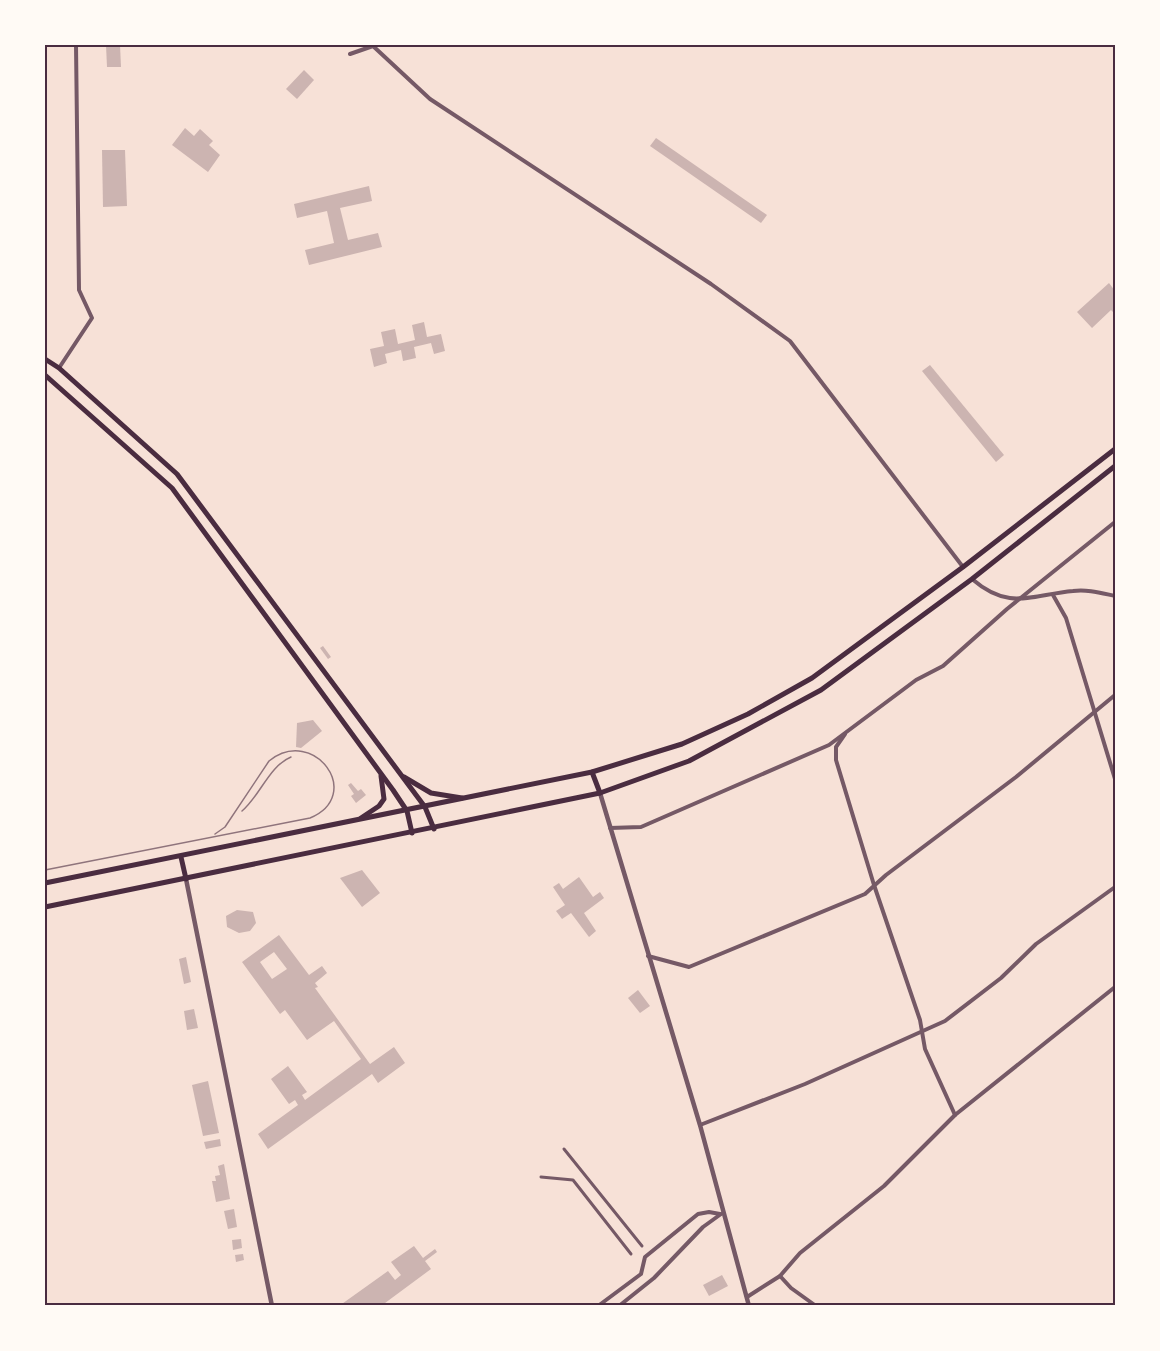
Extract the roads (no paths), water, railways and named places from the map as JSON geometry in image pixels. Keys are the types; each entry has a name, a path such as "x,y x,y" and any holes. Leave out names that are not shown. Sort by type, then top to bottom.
{"main road":[{"path":"45,358 177,474 425,807 434,829"},
{"path":"59,368 48,377 172,488 379,772 406,811 412,833"},
{"path":"45,883 592,772 682,744 748,714 812,678 963,567 1115,449"},
{"path":"45,907 434,829 600,793 689,760 821,690 972,579 1115,466"},
{"path":"963,567 972,579"},
{"path":"397,771 426,791 467,799"},
{"path":"354,821 379,806 384,798 385,788 379,772"},
{"path":"592,772 600,793"},
{"path":"182,857 186,879"}],"street":[{"path":"59,368 92,318 79,290 76,45"},
{"path":"350,54 373,46 430,99 711,284 790,341 963,567"},
{"path":"610,828 641,827 809,755 847,731 916,680 943,666 1019,600 1115,522"},
{"path":"972,579 1000,597 1019,600 1082,590 1115,596"},
{"path":"1053,595 1066,618 1115,779"},
{"path":"647,956 689,967 865,894 1115,695"},
{"path":"847,731 836,747 837,760 874,885 920,1020 921,1034 956,1115"},
{"path":"600,793 647,956 700,1125 722,1214 749,1306"},
{"path":"186,879 272,1306"},
{"path":"700,1125 921,1034 945,1021 1001,978 1036,944 1078,916 1115,887"},
{"path":"747,1297 780,1276 800,1253 884,1186 956,1115 1115,987"},
{"path":"564,1149 642,1246"},
{"path":"541,1177 573,1180 631,1254"},
{"path":"598,1306 641,1274 645,1257 698,1214 706,1212 722,1214"},
{"path":"619,1306 654,1278 703,1227 722,1214"},
{"path":"780,1276 791,1288 816,1306"}],"tram line":[{"path":"45,870 310,818 326,807 333,794 333,780 327,767 316,757 302,751 286,752 269,761 225,827 215,834"},
{"path":"242,811 277,767 291,757"}]}
